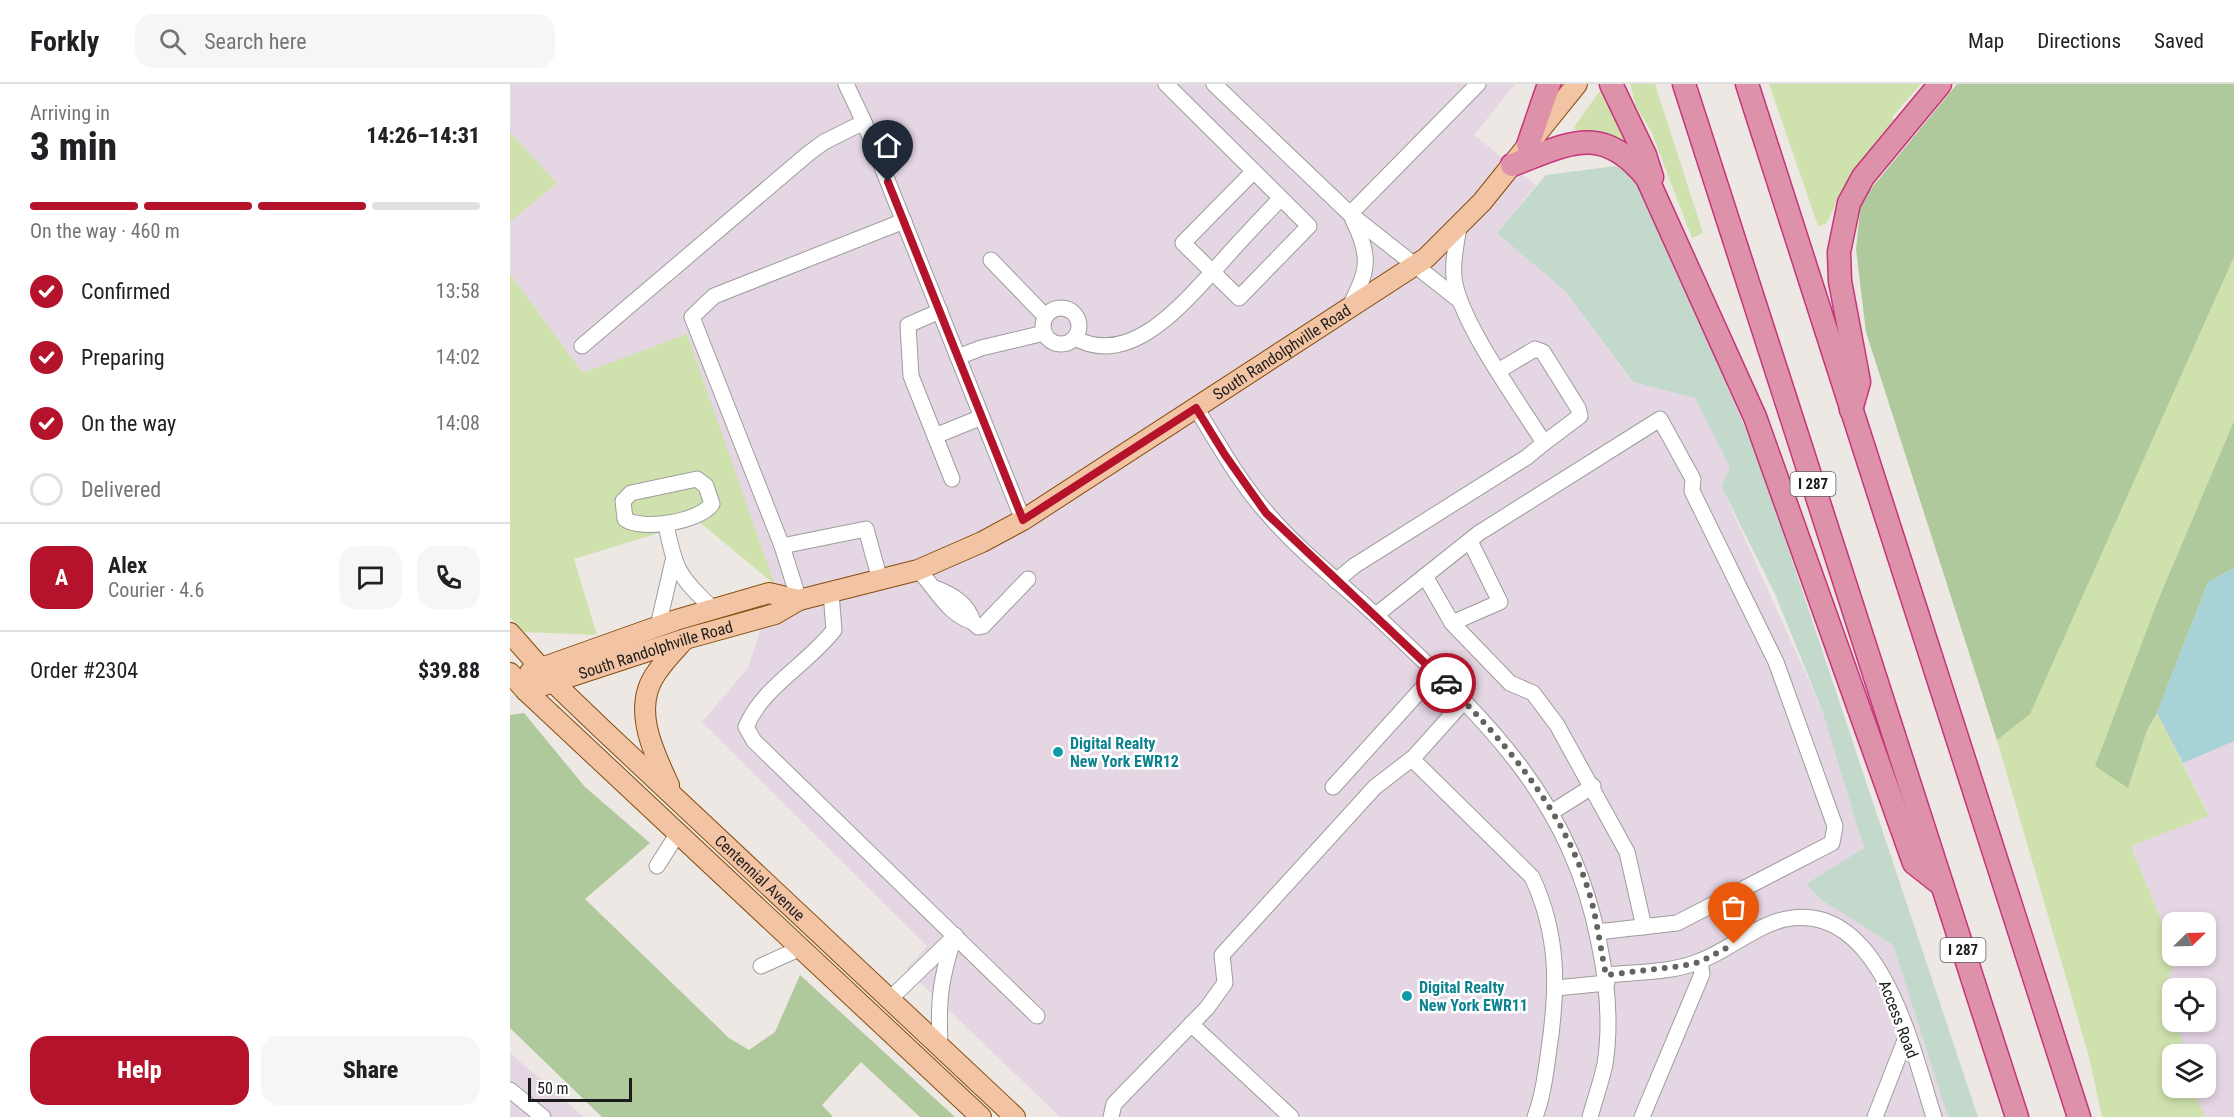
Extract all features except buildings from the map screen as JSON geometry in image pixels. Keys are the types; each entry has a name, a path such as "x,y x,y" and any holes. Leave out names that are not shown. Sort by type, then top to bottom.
{"highway":[{"path":"1528,145 1550,84"},
{"path":"1611,84 1645,154 1661,204"},
{"name":"I 287","path":"1684,84 2017,1117"},
{"path":"1747,84 2079,1117"},
{"path":"1851,410 1859,382 1840,281 1839,252 1849,203 1863,177 1940,84"},
{"path":"1512,165 1577,141 1608,145 1634,162 1647,178 1661,204 1767,448 1914,863 1942,885"}],"main road":[{"name":"South Randolphville Road","path":"514,683 548,676 775,614 799,600 918,570 971,547 1023,520 1416,265 1460,226 1576,84"},
{"name":"South Randolphville Road","path":"548,676 658,626 713,609 769,593 799,600"},
{"name":"Centennial Avenue","path":"510,633 548,676 1015,1117"},
{"path":"673,793 652,750 646,725 645,697 656,673 685,639"},
{"name":"Centennial Avenue","path":"514,683 981,1117"}],"street":[{"path":"846,84 864,122 1023,520"},
{"path":"1167,84 1254,171 1280,199 1309,226 1239,298 1182,243 1254,171"},
{"path":"1214,84 1350,214 1459,300"},
{"path":"1350,214 1478,84"},
{"path":"582,346 809,153 836,135 864,122"},
{"path":"1075,338 1087,344 1110,346 1148,332 1171,316 1280,199"},
{"path":"1347,309 1366,272 1366,255 1362,237 1350,214"},
{"path":"799,600 782,546 692,317 714,296 904,221"},
{"path":"1460,226 1454,276 1459,300 1498,371 1545,443"},
{"path":"991,260 1045,316 1044,333"},
{"path":"958,357 981,348 1044,333 1059,344 1065,344 1075,338 1079,320 1072,310 1060,307 1045,316"},
{"path":"940,311 908,325 911,376 952,479"},
{"path":"1336,581 1354,566 1527,457 1580,416 1578,408 1543,352 1534,349 1498,371"},
{"path":"1196,408 1225,455 1266,513 1464,701 1508,748 1552,812 1574,854 1592,903 1606,979 1605,1064 1590,1117"},
{"path":"935,436 982,417"},
{"path":"1376,615 1470,540 1660,419 1693,479 1692,491 1776,662 1835,826 1832,843 1677,923 1597,932"},
{"path":"697,479 706,486 712,504 706,512 666,524 633,525 625,519 623,501 631,493 697,479"},
{"path":"666,524 673,561 687,584 713,609"},
{"path":"782,546 866,529 880,580"},
{"path":"1452,622 1500,602 1470,540"},
{"path":"658,626 673,561"},
{"path":"918,570 935,588 943,602 961,619 973,622 978,627 983,627 1028,579"},
{"path":"1425,576 1452,622 1510,683 1533,693 1557,725 1593,786 1627,852 1644,927"},
{"path":"831,593 834,630 818,651 793,670 751,714 746,727 754,741 1037,1016"},
{"path":"1333,787 1436,673"},
{"path":"1111,1117 1114,1104 1191,1024 1225,983 1222,955 1375,787 1412,759 1464,701"},
{"path":"1412,759 1532,877 1543,902 1554,957 1556,988 1547,1066 1535,1117"},
{"path":"1552,812 1593,786"},
{"path":"657,866 678,833"},
{"name":"Access Road","path":"1556,988 1700,962 1786,919 1817,920 1833,926 1853,939 1884,978 1907,1035 1934,1117"},
{"path":"890,999 955,935"},
{"path":"940,1046 938,1002 944,966 955,935"},
{"path":"760,966 801,948"},
{"path":"1642,1117 1702,974 1700,962"},
{"path":"1191,1024 1291,1117"},
{"path":"1875,1117 1907,1035"},
{"path":"510,1090 543,1117"}],"shaded area":[{"path":"510,84 1515,84 1474,135 1536,185 1497,233 1565,291 1632,382 1695,398 1730,467 1721,486 1822,710 1864,848 1806,884 1820,899 1893,945 1948,1117 1060,1117 906,969 927,946 702,722 748,668 775,585 583,373 510,274 510,222 557,183 510,132"},
{"path":"2234,568 2234,1117 2205,1117 2196,1098 2216,1098 2216,1044 2180,1044 2182,1042 2178,1032 2216,1032 2216,978 2168,978 2174,966 2216,966 2216,912 2162,912 2162,922 2131,846 2209,815 2157,713"},
{"path":"510,1053 584,1117 510,1117"}],"green space":[{"path":"1630,84 1655,84 1703,233 1692,238 1651,131 1636,106"},
{"path":"1769,84 1921,84 1892,117 1895,121 1849,178 1826,224 1818,226"},
{"path":"1957,84 2234,84 2234,257 2030,714 1997,740 1866,332 1856,249 1861,201"},
{"path":"1603,91 1635,151 1603,134 1575,130 1574,127 1599,92"},
{"path":"510,132 557,183 510,222"},
{"path":"1615,166 1628,171 1638,180 1758,458 1978,1117 1948,1117 1893,945 1820,899 1806,884 1864,848 1822,710 1776,596 1721,486 1730,467 1695,398 1633,382 1565,291 1497,233 1546,175"},
{"path":"2234,257 2234,421 2159,598 2128,787 2147,730 2157,713 2209,816 2131,846 2162,922 2162,966 2174,966 2168,978 2162,978 2162,1032 2179,1032 2183,1042 2162,1044 2162,1098 2196,1098 2205,1117 2102,1117 2089,1057 1997,740 2030,713"},
{"path":"510,274 583,373 687,334 775,585 698,521 574,559 597,635 524,632 510,617"},
{"path":"2234,421 2234,568 2208,582 2157,713 2147,730 2128,788 2095,766 2159,598"},
{"path":"524,713 585,787 650,843 585,899 729,1038 749,1050 775,1032 800,975 955,1117 920,1117 861,1062 822,1105 833,1117 602,1117 510,1028 510,715"}],"water":[{"path":"2234,568 2234,741 2183,763 2157,713 2208,582"}],"way so far":[{"path":"1446,683 1508,748 1552,812 1574,854 1592,903 1606,975 1700,962 1734,944"}],"place":[{"name":"Digital Realty New York EWR12","path":"1058,752"},
{"name":"Digital Realty New York EWR11","path":"1407,996"}],"route":[{"path":"888,182 1023,520 1196,408 1225,455 1266,513 1446,683"}]}
